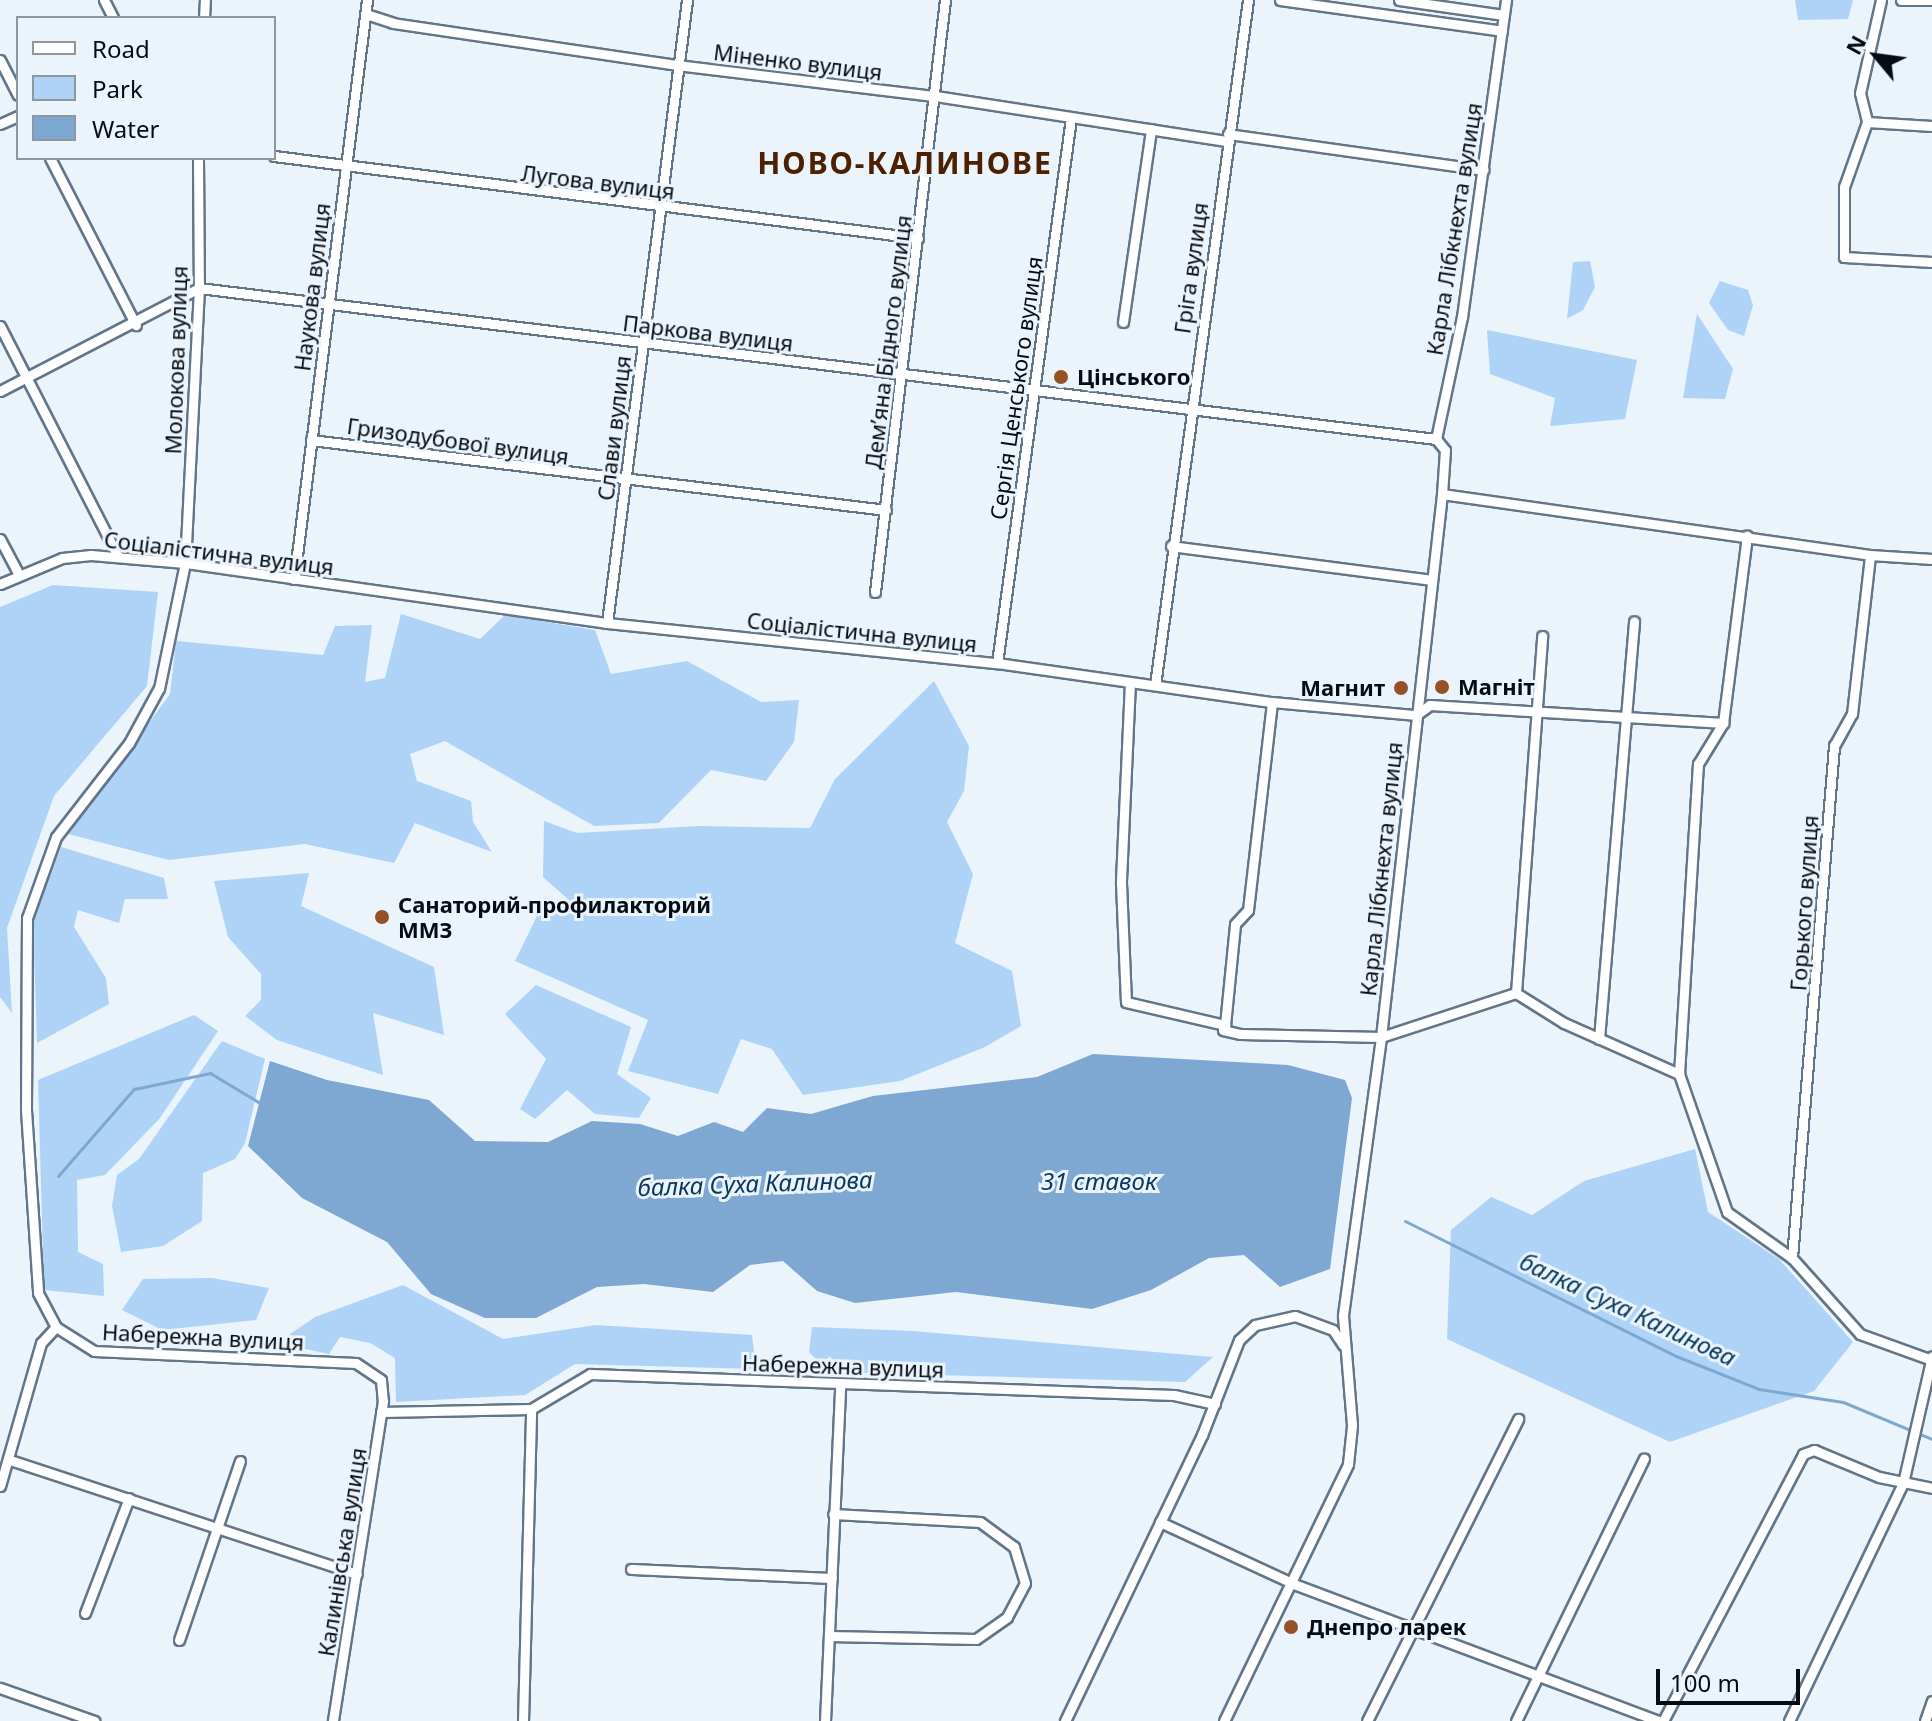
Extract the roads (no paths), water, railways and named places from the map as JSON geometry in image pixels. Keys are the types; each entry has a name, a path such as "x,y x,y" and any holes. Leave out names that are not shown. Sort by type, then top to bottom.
{"street":[{"name":"Наукова вулиця","path":"294,579 367,0"},
{"name":"Слави вулиця","path":"607,623 687,0"},
{"name":"Дем’яна Бідного вулиця","path":"875,592 945,0"},
{"name":"Гріга вулиця","path":"1155,685 1189,408 1248,0"},
{"path":"1280,0 1502,31"},
{"path":"1399,0 1504,15"},
{"name":"Карла Лібкнехта вулиця","path":"1224,1721 1294,1584 1348,1464 1352,1425 1343,1315 1381,1037 1442,494 1445,450 1436,439 1462,317 1506,0"},
{"path":"1881,0 1860,93 1867,122 1844,187 1844,257 1932,262"},
{"path":"1901,0 1932,0"},
{"name":"Міненко вулиця","path":"366,14 393,23 677,65 935,96 1151,129 1483,170"},
{"path":"0,60 16,91"},
{"name":"Сергія Ценського вулиця","path":"997,663 1071,118"},
{"path":"1867,122 1932,126"},
{"path":"1123,322 1151,129"},
{"name":"Лугова вулиця","path":"276,156 660,208 918,238"},
{"path":"51,160 136,325"},
{"name":"Молокова вулиця","path":"185,563 199,288 198,160"},
{"path":"0,391 136,325 199,288"},
{"name":"Паркова вулиця","path":"199,288 1034,393 1189,408 1436,439"},
{"path":"0,326 118,557"},
{"name":"Гризодубової вулиця","path":"311,440 594,478 626,476 886,510"},
{"path":"1442,494 1870,555 1932,559"},
{"path":"1747,536 1723,723 1698,764 1679,1074 1727,1212 1792,1258 1860,1334 1932,1359 1903,1483 1789,1721"},
{"path":"0,539 19,574"},
{"path":"1171,546 1432,580"},
{"name":"Горького вулиця","path":"1792,1258 1834,746 1852,714 1870,555"},
{"name":"Соціалістична вулиця","path":"0,584 62,558 118,557 185,563 607,623 997,663 1272,702 1416,715 1430,705 1533,707 1723,723"},
{"path":"0,1486 10,1460 41,1343 56,1327 38,1293 26,1110 27,918 56,837 129,743 159,688 185,563"},
{"path":"1599,1039 1623,715 1634,621"},
{"path":"1516,993 1533,707 1542,636"},
{"path":"1130,682 1121,883 1126,1002 1225,1025"},
{"path":"1272,702 1248,910 1235,924 1223,1030 1241,1034 1381,1037 1516,993 1599,1039 1679,1074"},
{"path":"1065,1721 1215,1404 1239,1340 1255,1325 1308,1318 1333,1330 1344,1348"},
{"name":"Набережна вулиця","path":"56,1327 85,1347 104,1352 356,1363 376,1374 383,1389"},
{"name":"Набережна вулиця","path":"381,1412 531,1409 590,1374 1174,1395 1215,1404"},
{"path":"825,1721 840,1385"},
{"name":"Калинівська вулиця","path":"333,1721 383,1389"},
{"path":"523,1721 531,1409"},
{"path":"1367,1721 1415,1631 1518,1419"},
{"path":"1160,1522 1294,1584 1661,1721 1803,1454 1814,1450 1903,1483 1932,1488"},
{"path":"1516,1721 1644,1458"},
{"path":"10,1460 219,1526 357,1574"},
{"path":"179,1640 240,1461"},
{"path":"85,1613 129,1498"},
{"path":"829,1636 976,1639 1007,1617 1025,1583 1014,1547 980,1522 833,1514"},
{"path":"631,1569 832,1578"},
{"path":"0,1688 94,1721"},
{"path":"1925,1721 1932,1701"}],"water":[{"name":"31 ставок","path":"1093,1054 1288,1065 1345,1080 1352,1098 1330,1269 1280,1287 1244,1255 1209,1258 1151,1290 1092,1309 956,1292 855,1303 817,1291 783,1261 750,1265 713,1292 644,1284 597,1287 536,1318 485,1318 431,1294 387,1242 302,1198 248,1146 270,1061 327,1080 429,1100 475,1141 548,1142 592,1121 640,1124 678,1136 714,1122 743,1132 767,1108 811,1114 873,1096 1037,1077"}],"waterway":[{"name":"балка Суха Калинова","path":"58,1176 134,1089 210,1073 260,1103"},
{"name":"балка Суха Калинова","path":"1405,1221 1676,1356 1759,1389 1843,1402 1932,1439"}],"place":[{"name":"Цінського","path":"1061,377"},
{"name":"Магніт","path":"1442,687"},
{"name":"Магнит","path":"1401,688"},
{"name":"Санаторий-профилакторий ММЗ","path":"382,917"},
{"name":"Днепро ларек","path":"1291,1627"}],"district":[{"name":"НОВО-КАЛИНОВЕ","path":"905,163"}]}
